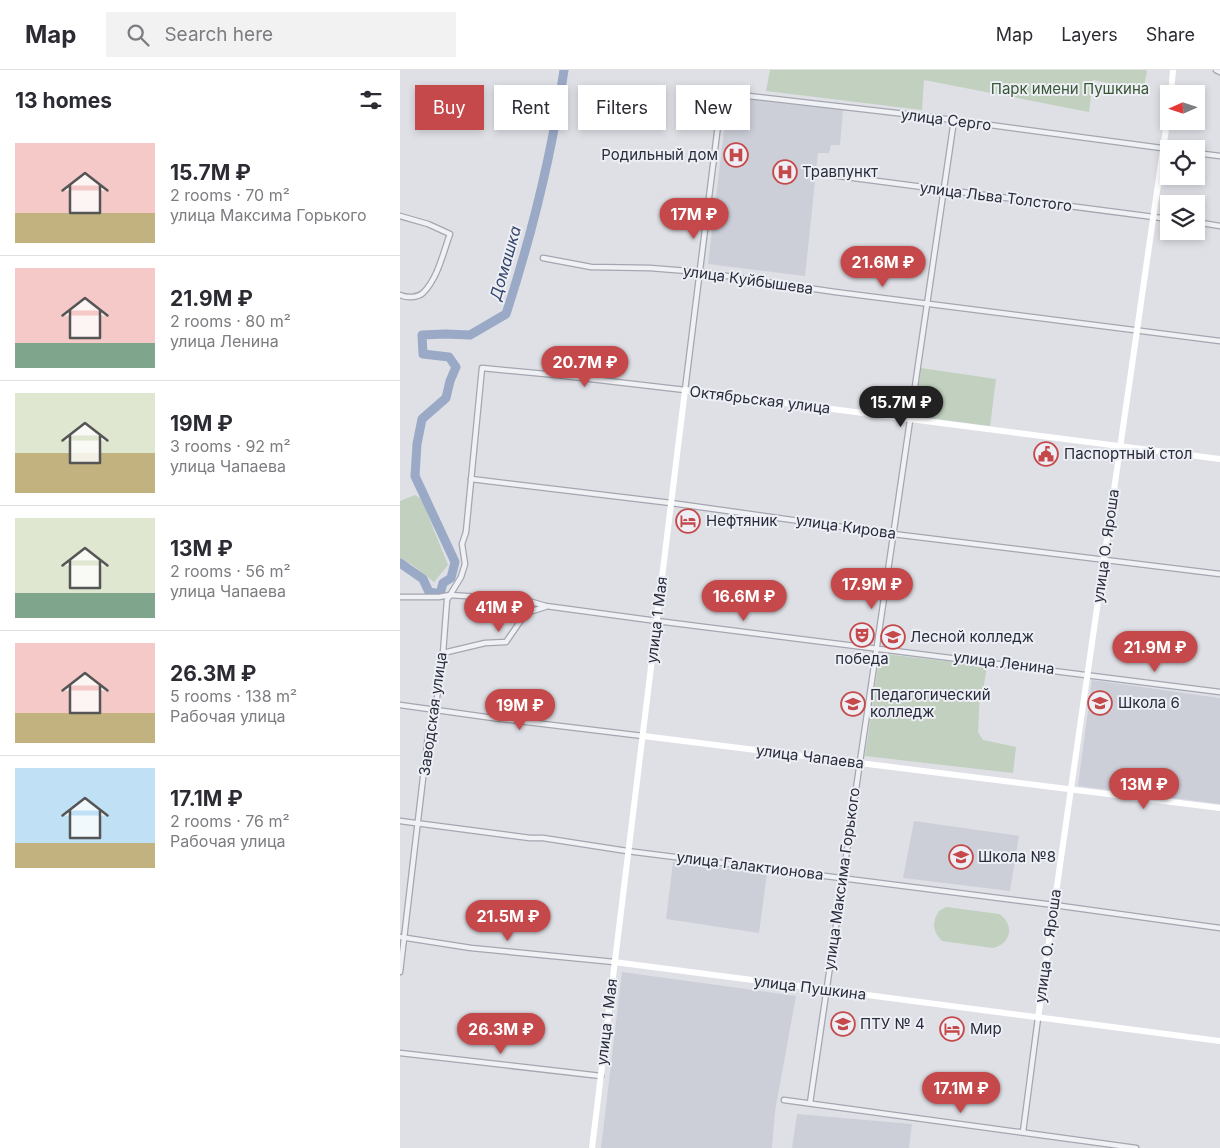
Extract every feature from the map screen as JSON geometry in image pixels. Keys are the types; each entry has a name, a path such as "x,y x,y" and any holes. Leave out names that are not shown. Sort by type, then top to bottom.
{"main road":[{"path":"1172,85 1174,70"},
{"name":"улица О. Яроша","path":"1038,1018 1137,330 1160,183"},
{"name":"Октябрьская улица","path":"685,390 1220,459"},
{"name":"улица 1 Мая","path":"592,1148 685,390"},
{"name":"улица Чапаева","path":"642,736 1220,808"},
{"name":"улица Пушкина","path":"614,962 1220,1041"}],"street":[{"path":"1216,70 1220,72"},
{"name":"улица Серго","path":"750,96 954,120 1160,148"},
{"name":"улица Максима Горького","path":"810,1103 954,120"},
{"name":"улица 1 Мая","path":"685,390 717,130"},
{"path":"1205,154 1220,156"},
{"name":"улица Льва Толстого","path":"824,174 1160,218"},
{"path":"400,216 428,224 450,234 435,274 423,293 415,297 401,297"},
{"path":"1205,224 1220,226"},
{"name":"улица Куйбышева","path":"543,258 591,267 650,268 700,272 835,292 1220,342"},
{"name":"Октябрьская улица","path":"480,371 482,368 685,390"},
{"name":"Заводская улица","path":"400,972 402,937 428,736 435,710 443,653 447,600 461,577 465,564 462,544 466,532 480,371"},
{"name":"улица Кирова","path":"471,479 1220,574"},
{"name":"улица Ленина","path":"400,597 439,597 450,594 525,600 546,606 1220,692"},
{"path":"443,653 484,643 506,642 526,613 546,606"},
{"name":"улица Чапаева","path":"400,704 642,736"},
{"name":"улица Галактионова","path":"400,821 843,877 1220,928"},
{"name":"улица Пушкина","path":"402,937 471,948 614,962"},
{"name":"улица О. Яроша","path":"1023,1132 1038,1018"},
{"path":"400,1053 601,1076"},
{"path":"784,1100 1136,1148"}],"shaded area":[{"path":"750,99 843,110 840,145 831,145 829,153 818,153 805,276 708,264 724,130 750,130"},
{"path":"1092,680 1220,698 1220,804 1078,786"},
{"name":"Школа №8","path":"914,821 1019,836 1010,891 903,878"},
{"path":"673,862 767,873 759,933 666,919"},
{"path":"622,972 796,996 775,1111 772,1148 601,1148"},
{"path":"797,1114 912,1124 909,1148 792,1148"}],"green space":[{"name":"Парк имени Пушкина","path":"770,70 1146,70 1147,72 1143,90 1093,80 1089,112 924,80 922,110 766,91"},
{"path":"921,368 996,379 990,426 915,416"},
{"path":"415,495 423,503 448,565 434,582 411,564 400,559 400,501"},
{"path":"884,654 987,666 983,691 980,692 978,732 983,740 1016,747 1013,773 865,756 879,659"},
{"path":"946,907 999,914 1004,918 1009,928 1007,938 999,946 993,948 942,941 936,934 934,923 939,911"}],"waterway":[{"name":"Домашка","path":"400,563 423,579 429,592 440,594 443,583 451,578 455,562 415,476 417,444 422,419 446,398 456,367 449,357 423,354 422,335 470,335 506,314 540,193 554,132 564,70"}],"place":[{"name":"Родильный дом","path":"736,155"},
{"name":"Травпункт","path":"785,172"},
{"name":"Паспортный стол","path":"1046,454"},
{"name":"Нефтяник","path":"688,521"},
{"name":"победа","path":"862,635"},
{"name":"Лесной колледж","path":"893,637"},
{"name":"Школа 6","path":"1100,703"},
{"name":"Педагогический колледж","path":"853,704"},
{"name":"Школа №8","path":"961,857"},
{"name":"ПТУ № 4","path":"843,1024"},
{"name":"Мир","path":"952,1029"}]}
